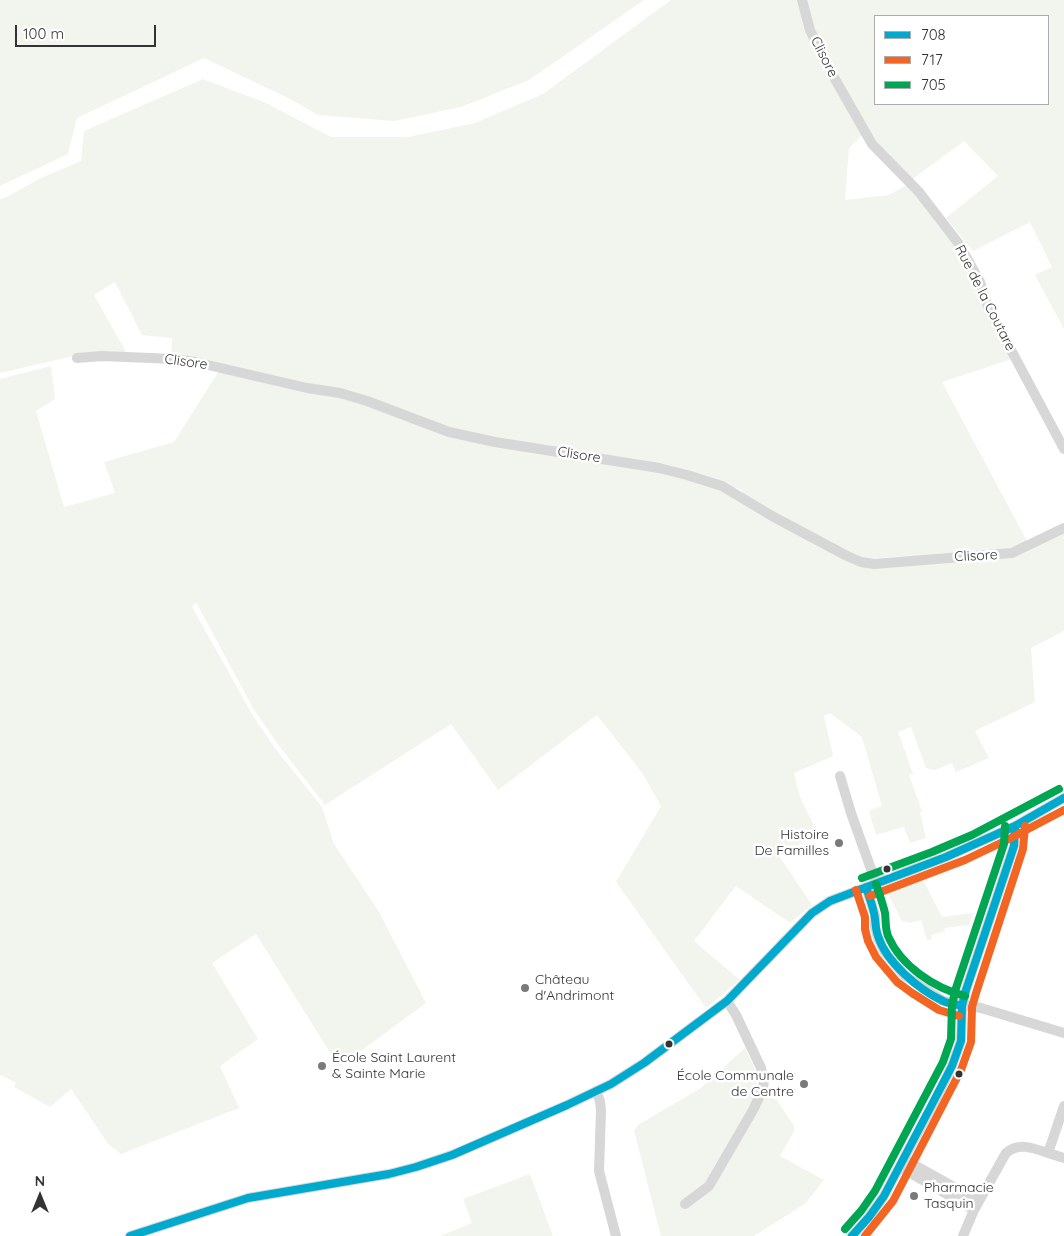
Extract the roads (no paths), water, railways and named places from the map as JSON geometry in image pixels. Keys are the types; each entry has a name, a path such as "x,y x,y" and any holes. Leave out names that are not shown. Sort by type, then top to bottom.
{"street":[{"name":"Clisore","path":"802,0 810,30 853,112"},
{"name":"Rue de la Coutare","path":"853,112 872,144 919,192 959,244 980,282 988,306 1064,449"},
{"name":"Clisore","path":"77,358 102,356 174,359 195,362 340,393 367,401 449,432 495,442 687,474 722,486 832,549 861,562 874,564 1012,553 1064,528"},
{"path":"840,776 871,885 875,927 878,938 884,951 904,975 943,1002 981,1008 1064,1033"},
{"path":"130,1236 248,1198 389,1174 416,1167 452,1155 505,1133 596,1091 644,1063 727,1001 812,913 830,901 946,857 1015,826 1064,798"},
{"path":"852,1236 884,1196 952,1066 961,1041 962,1006 1014,846 1015,826"},
{"path":"685,1204 709,1186 763,1089 764,1080 761,1068 736,1014 727,1001"},
{"path":"596,1091 601,1111 599,1171 616,1236"},
{"path":"1048,1153 1064,1106"},
{"path":"964,1236 976,1205 1006,1153 1012,1148 1020,1146 1064,1158"},
{"path":"902,1163 976,1205"}],"place":[{"name":"Histoire De Familles","path":"839,843"},
{"name":"Château d'Andrimont","path":"525,988"},
{"name":"École Saint Laurent & Sainte Marie","path":"322,1066"},
{"name":"École Communale de Centre","path":"804,1084"},
{"name":"Pharmacie Tasquin","path":"914,1196"}]}
